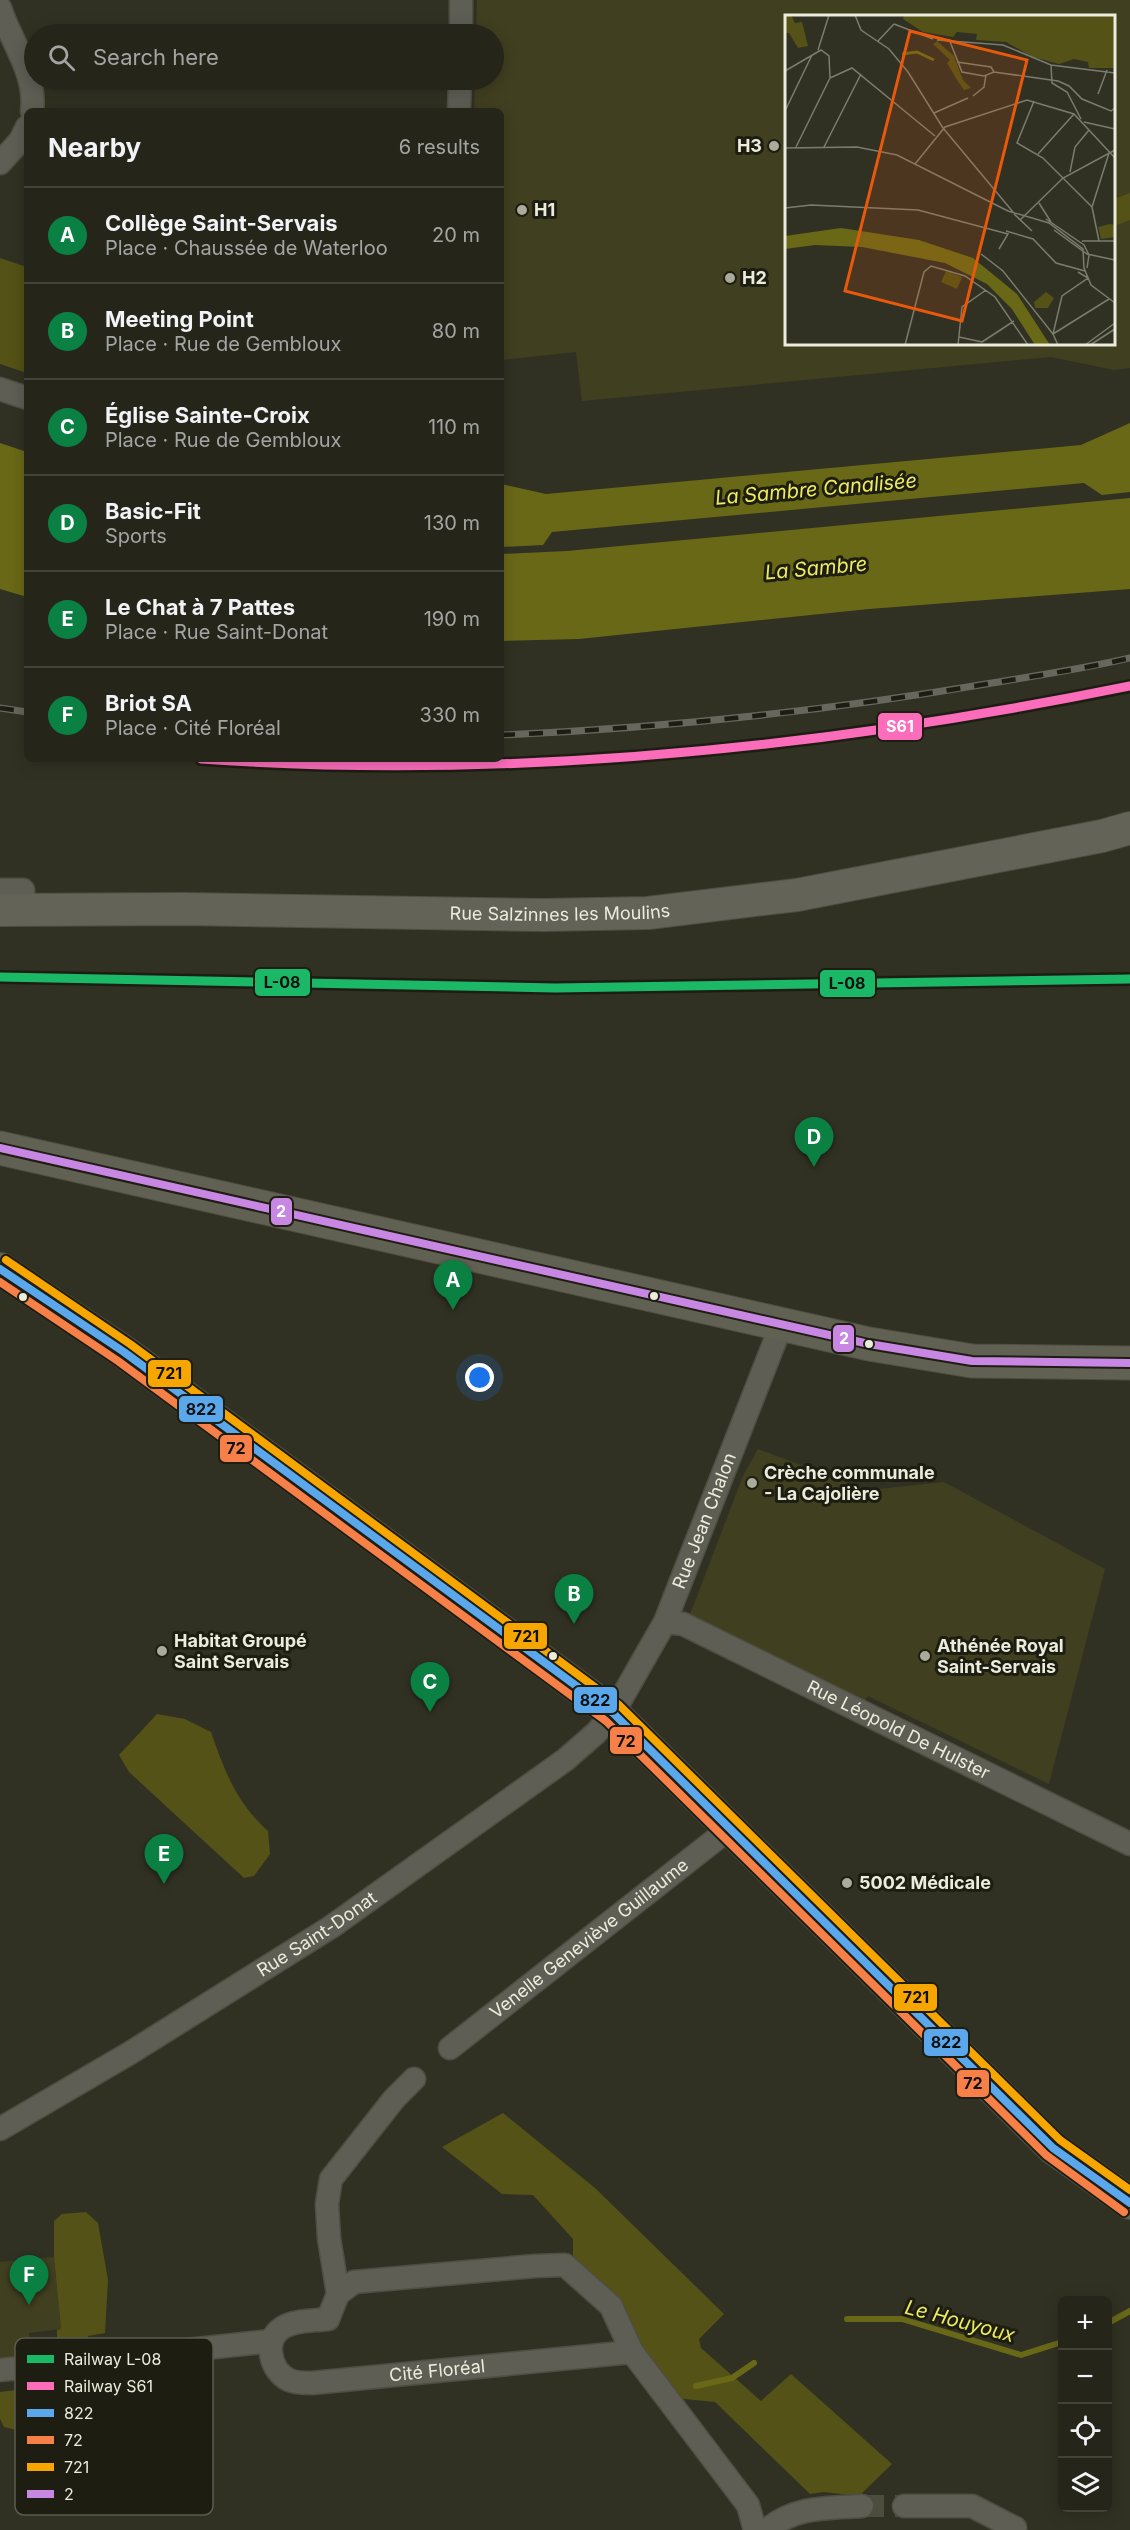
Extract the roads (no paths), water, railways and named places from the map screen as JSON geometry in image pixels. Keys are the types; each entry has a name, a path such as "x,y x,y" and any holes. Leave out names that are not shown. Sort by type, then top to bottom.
{"main road":[{"name":"Rue Salzinnes les Moulins","path":"8,903 544,915 648,913 797,895 1102,836 1130,828"},
{"path":"0,1148 868,1344 972,1361 1130,1363"},
{"path":"0,1269 124,1352 613,1713 1053,2148 1130,2203"}],"street":[{"path":"461,0 461,24"},
{"path":"0,8 8,32 24,65"},
{"path":"32,90 32,108"},
{"path":"459,108 460,90"},
{"path":"0,163 20,141 24,133"},
{"path":"0,389 24,397"},
{"name":"Rue Jean Chalon","path":"613,1713 666,1622 782,1323"},
{"name":"Rue Léopold De Hulster","path":"666,1622 683,1624 1130,1844"},
{"name":"Rue Saint-Donat","path":"0,2129 130,2053 331,1927 565,1760 596,1733 613,1713"},
{"name":"Venelle Geneviève Guillaume","path":"450,2048 729,1829"},
{"path":"213,2347 271,2341 275,2334 290,2324 328,2319 338,2294 329,2238 327,2204 331,2179 394,2099 414,2079"},
{"path":"338,2294 354,2282 565,2265 611,2306 632,2352 748,2505 755,2530"},
{"name":"Cité Floréal","path":"271,2341 272,2360 278,2370 288,2380 312,2383 632,2352"},
{"path":"0,2370 15,2368"},
{"path":"767,2530 777,2521 809,2509 862,2506"},
{"path":"904,2506 972,2506 1014,2529"}],"water":[{"name":"La Sambre Canalisée","path":"1130,423 1130,492 1102,495 1084,483 552,532 543,545 504,547 504,485 546,494 1081,445"},
{"path":"0,443 24,451 24,596 0,589"},
{"name":"La Sambre","path":"1130,498 1130,589 869,609 579,639 504,641 504,554 567,551"}],"waterway":[{"name":"Le Houyoux","path":"1112,2321 1130,2311"},
{"name":"Le Houyoux","path":"847,2319 902,2319 1021,2355 1058,2343"},
{"path":"696,2386 732,2378 754,2363"}],"tunnel":[{"path":"862,2506 904,2506"}],"railway":[{"path":"504,735 684,723 805,710 926,694 1130,658"},
{"path":"0,708 24,712"}],"rail line":[{"name":"S61","path":"260,762 434,766 551,762 668,754 900,727 1130,686"},
{"name":"L-08","path":"0,977 555,988 1130,979"}],"place":[{"name":"H3","path":"774,146"},
{"name":"H1","path":"522,210"},
{"name":"H2","path":"730,278"},
{"name":"Basic-Fit","path":"814,1167"},
{"name":"Collège Saint-Servais","path":"453,1310"},
{"name":"Crèche communale - La Cajolière","path":"752,1483"},
{"name":"Meeting Point","path":"574,1624"},
{"name":"Habitat Groupé Saint Servais","path":"162,1651"},
{"name":"Athénée Royal Saint-Servais","path":"925,1656"},
{"name":"Église Sainte-Croix","path":"430,1712"},
{"name":"5002 Médicale","path":"847,1883"},
{"name":"Le Chat à 7 Pattes","path":"164,1884"},
{"name":"Briot SA","path":"29,2305"}]}
